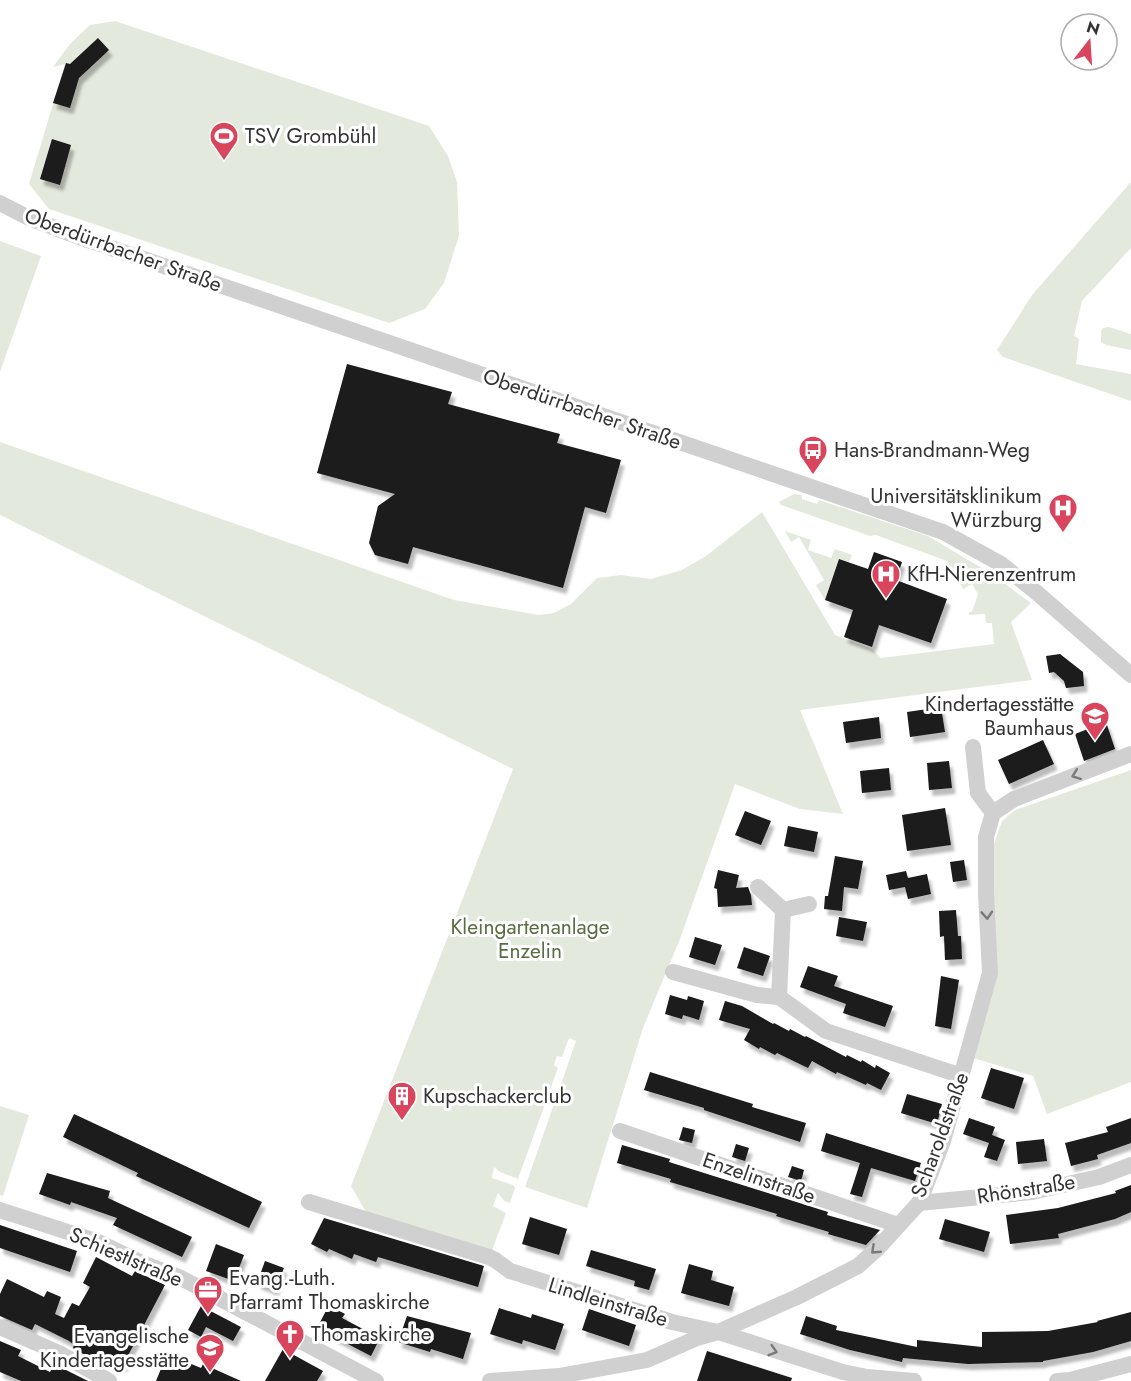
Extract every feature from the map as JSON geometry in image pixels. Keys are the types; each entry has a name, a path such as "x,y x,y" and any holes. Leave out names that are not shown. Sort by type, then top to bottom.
{"street":[{"name":"Oberdürrbacher Straße","path":"0,203 28,218 79,237 943,532 1001,564 1131,675"},
{"path":"973,747 978,793 993,813 1014,799 1131,754"},
{"name":"Scharoldstraße","path":"490,1381 559,1376 646,1360 697,1338 718,1332 797,1297 858,1266 878,1248 919,1203 943,1141 990,973 986,837 993,813"},
{"path":"758,887 783,910"},
{"path":"783,910 810,904"},
{"path":"779,997 783,910"},
{"path":"673,972 757,995 779,997 826,1031 963,1076"},
{"name":"Enzelinstraße","path":"620,1131 898,1225"},
{"name":"Rhönstraße","path":"919,1203 1032,1192 1099,1177 1131,1166"},
{"name":"Lindleinstraße","path":"309,1202 489,1257 510,1271 672,1322 718,1332 852,1374 914,1381"},
{"name":"Schiestlstraße","path":"0,1209 96,1241 142,1263 181,1278 376,1381"},
{"path":"0,1327 59,1353 109,1381"},
{"path":"1057,1381 1070,1380 1131,1364"}],"green space":[{"name":"TSV Grombühl","path":"115,21 429,126 448,156 457,182 459,236 444,283 425,309 389,323 49,209 29,184 65,64 53,67 70,44 90,25"},
{"path":"1131,182 1131,248 1082,301 1074,336 1079,339 1076,364 1131,374 1131,401 1003,357 997,350 1032,295"},
{"path":"0,241 41,256 0,372"},
{"path":"1109,327 1131,334 1131,350 1101,342 1101,331"},
{"name":"Kleingartenanlage Enzelin","path":"0,442 454,600 539,615 554,613 571,604 597,578 621,575 651,579 682,570 706,556 762,512 835,635 872,649 881,658 994,644 992,623 986,623 985,614 969,615 978,594 972,584 963,589 947,561 876,535 870,536 781,505 779,502 794,494 802,495 802,499 817,504 819,500 928,536 990,573 1031,603 1011,622 1032,680 800,710 843,814 800,809 735,784 680,939 643,1028 587,1208 525,1187 576,1041 569,1038 562,1057 557,1056 554,1065 558,1068 518,1179 494,1167 492,1178 513,1185 515,1188 510,1203 504,1201 498,1193 493,1206 506,1213 491,1253 366,1212 351,1186 513,769 0,515"},
{"path":"785,531 811,540 808,550 831,558 835,549 852,555 849,562 839,559 825,600 816,585 824,580 799,537 791,542"},
{"path":"1131,770 1131,1082 1047,1114 1033,1076 973,1058 997,973 992,850 1002,821 1015,810"},
{"path":"0,1106 29,1115 3,1196 0,1195"}],"building":[{"path":"98,38 109,50 79,78 70,108 53,103 66,63 70,64"},
{"path":"52,139 71,145 60,185 40,179"},
{"path":"347,364 452,392 448,404 560,434 557,443 621,460 606,513 585,507 563,588 413,547 408,564 375,555 369,543 378,506 395,494 317,473"},
{"name":"KfH-Nierenzentrum","path":"874,552 902,562 896,580 947,599 931,643 879,625 872,647 844,637 853,610 825,600 839,559 868,569"},
{"path":"1060,654 1083,672 1084,686 1066,688 1064,681 1054,672 1049,673 1046,656"},
{"path":"941,707 945,732 910,737 907,712"},
{"path":"879,717 881,738 846,743 843,722"},
{"name":"Kindertagesstätte Baumhaus","path":"1106,722 1115,749 1084,761 1075,734"},
{"path":"1043,740 1054,764 1009,784 998,760"},
{"path":"949,761 952,788 929,790 927,763"},
{"path":"889,768 891,790 862,793 860,771"},
{"path":"945,808 951,845 907,851 902,815"},
{"path":"745,811 771,821 761,845 735,835"},
{"path":"788,826 818,832 814,852 784,846"},
{"path":"835,856 863,861 858,889 844,887 842,911 824,909"},
{"path":"964,860 967,880 953,882 950,862"},
{"path":"718,870 739,875 736,888 748,887 752,905 718,907 717,889 714,888"},
{"path":"906,871 908,878 927,874 931,894 908,899 905,887 889,890 886,875"},
{"path":"956,910 958,936 961,936 962,959 945,960 944,936 940,937 939,911"},
{"path":"839,917 867,922 863,941 836,936"},
{"path":"695,937 722,945 715,965 689,957"},
{"path":"744,947 770,956 763,976 737,968"},
{"path":"808,966 838,976 834,986 893,1006 885,1027 843,1013 846,1004 800,987"},
{"path":"941,976 959,980 951,1029 935,1026"},
{"path":"670,995 687,1000 688,996 704,1001 699,1020 683,1015 682,1019 665,1014"},
{"path":"725,1001 742,1006 773,1024 806,1036 846,1057 847,1055 861,1062 862,1060 875,1068 876,1065 890,1073 881,1090 837,1072 836,1074 812,1061 808,1068 777,1053 775,1055 760,1047 759,1049 744,1040 750,1029 719,1020"},
{"path":"991,1068 1024,1078 1014,1109 981,1098"},
{"path":"650,1072 806,1123 800,1142 704,1110 704,1108 644,1090"},
{"path":"907,1094 942,1104 937,1124 901,1113"},
{"path":"74,1114 262,1202 249,1228 136,1176 138,1173 63,1137"},
{"path":"969,1118 995,1127 992,1135 1005,1140 997,1161 984,1157 989,1143 963,1134"},
{"path":"1131,1118 1131,1143 1097,1155 1098,1159 1071,1166 1065,1143 1108,1132 1106,1127"},
{"path":"683,1127 695,1130 692,1143 679,1140"},
{"path":"826,1133 921,1163 915,1181 871,1168 862,1197 850,1194 860,1163 821,1151"},
{"path":"1044,1139 1047,1161 1018,1164 1016,1142"},
{"path":"736,1144 749,1148 745,1161 732,1157"},
{"path":"622,1145 828,1212 827,1215 880,1230 866,1245 776,1216 777,1214 670,1182 671,1179 617,1163"},
{"path":"792,1166 804,1170 801,1181 788,1177"},
{"path":"47,1173 110,1191 108,1198 192,1237 182,1257 113,1225 117,1218 39,1194"},
{"path":"1131,1185 1131,1212 1115,1219 1058,1234 1059,1238 1010,1244 1006,1215 1058,1208 1116,1193 1115,1191"},
{"path":"530,1217 567,1229 559,1255 522,1244"},
{"path":"324,1218 484,1266 478,1287 378,1257 376,1262 354,1254 352,1259 329,1249 327,1252 311,1244"},
{"path":"945,1219 990,1232 984,1252 939,1239"},
{"path":"0,1225 77,1251 70,1272 0,1248"},
{"path":"216,1244 244,1255 234,1281 206,1271"},
{"path":"591,1250 656,1269 649,1290 634,1286 635,1281 586,1266"},
{"path":"96,1257 132,1276 135,1271 165,1285 122,1367 97,1353 94,1360 73,1348 74,1345 69,1341 35,1324 32,1330 0,1316 0,1294 7,1279 44,1297 47,1291 61,1297 55,1314 64,1318 72,1303 79,1306 90,1287 83,1283"},
{"path":"265,1261 284,1268 275,1290 257,1283"},
{"path":"689,1264 713,1271 711,1280 734,1287 729,1306 681,1293"},
{"path":"329,1305 345,1314 342,1318 380,1338 371,1356 317,1328"},
{"name":"Evang.-Luth. Pfarramt Thomaskirche","path":"201,1306 241,1327 233,1341 206,1327 201,1337 188,1330"},
{"path":"499,1308 531,1318 532,1314 564,1324 555,1350 523,1340 522,1344 490,1334"},
{"path":"589,1309 636,1325 629,1346 582,1330"},
{"path":"1131,1312 1131,1341 1093,1352 1043,1362 968,1364 903,1358 902,1362 850,1350 800,1334 806,1316 837,1326 836,1330 917,1347 917,1340 982,1347 982,1332 1048,1331 1098,1322"},
{"path":"407,1316 471,1333 463,1359 398,1342"},
{"path":"0,1341 21,1350 18,1356 50,1372 54,1364 88,1381 21,1381 0,1372"},
{"name":"Thomaskirche","path":"283,1349 323,1371 317,1381 265,1381"},
{"path":"707,1351 792,1378 791,1381 697,1381"},
{"path":"167,1354 201,1368 203,1364 241,1381 156,1381"}],"place":[{"name":"TSV Grombühl","path":"224,162"},
{"name":"Hans-Brandmann-Weg","path":"813,476"},
{"name":"Universitätsklinikum Würzburg","path":"1063,534"},
{"name":"KfH-Nierenzentrum","path":"886,600"},
{"name":"Kindertagesstätte Baumhaus","path":"1095,742"},
{"name":"Kupschackerclub","path":"402,1122"},
{"name":"Evang.-Luth. Pfarramt Thomaskirche","path":"208,1316"},
{"name":"Thomaskirche","path":"290,1360"},
{"name":"Evangelische Kindertagesstätte","path":"210,1374"}]}
